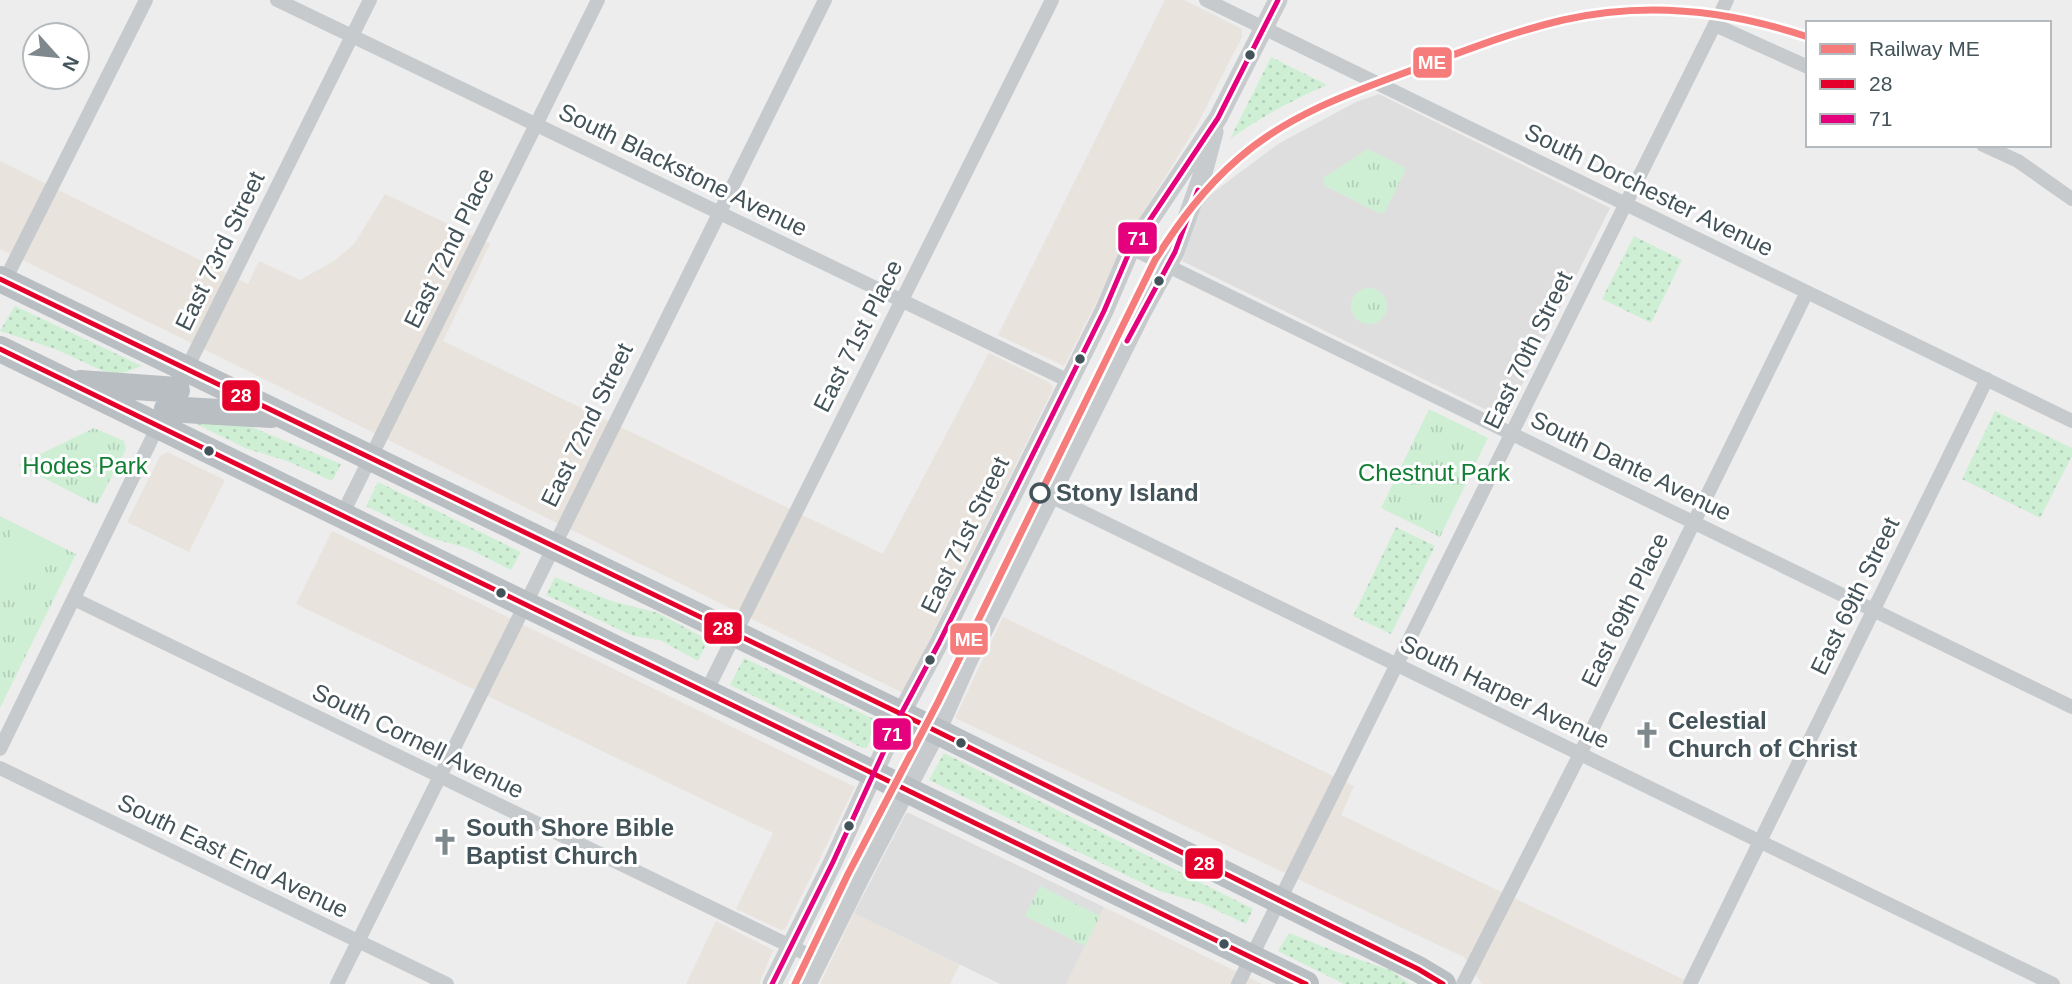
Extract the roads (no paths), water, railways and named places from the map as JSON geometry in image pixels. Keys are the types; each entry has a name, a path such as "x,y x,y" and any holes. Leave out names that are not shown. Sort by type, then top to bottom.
{"highway":[{"path":"1,283 342,516 1306,984"},
{"path":"0,349 68,382 283,416 937,731 1280,900 1443,984"},
{"path":"68,382 283,416"}],"main road":[{"name":"East 71st Street","path":"772,984 901,714 1112,294 1131,248 1218,118 1278,0"},
{"name":"East 71st Street","path":"807,984 937,731 969,659 1167,266 1186,225 1218,118"}],"street":[{"path":"1,283 146,0"},
{"name":"South Blackstone Avenue","path":"277,0 1069,381"},
{"name":"East 73rd Street","path":"0,749 370,0"},
{"name":"East 72nd Place","path":"342,516 598,0"},
{"name":"East 72nd Street","path":"337,984 825,0"},
{"name":"East 71st Place","path":"706,692 1052,0"},
{"name":"South Dorchester Avenue","path":"1206,0 2072,421"},
{"name":"East 70th Street","path":"1238,984 1727,0"},
{"path":"1715,25 1806,66"},
{"path":"1987,147 2018,161 2072,199"},
{"name":"South Dante Avenue","path":"1131,248 2072,707"},
{"name":"East 69th Place","path":"1463,984 1580,754 1807,292"},
{"name":"East 69th Street","path":"1690,984 1987,379"},
{"name":"South Harper Avenue","path":"1050,496 2053,984"},
{"name":"South Cornell Avenue","path":"74,599 820,960"},
{"name":"South East End Avenue","path":"0,768 447,984"}],"rail line":[{"name":"ME","path":"795,984 848,874 938,702 1155,260 1193,206 1226,169 1278,129 1321,106 1487,43 1563,20 1625,11 1687,11 1748,20 1806,36"}],"place":[{"name":"Stony Island","path":"1040,493"},
{"name":"Celestial Church of Christ","path":"1647,735"},
{"name":"South Shore Bible Baptist Church","path":"445,842"}],"park label":[{"name":"Hodes Park","path":"85,466"},
{"name":"Chestnut Park","path":"1434,473"}]}
